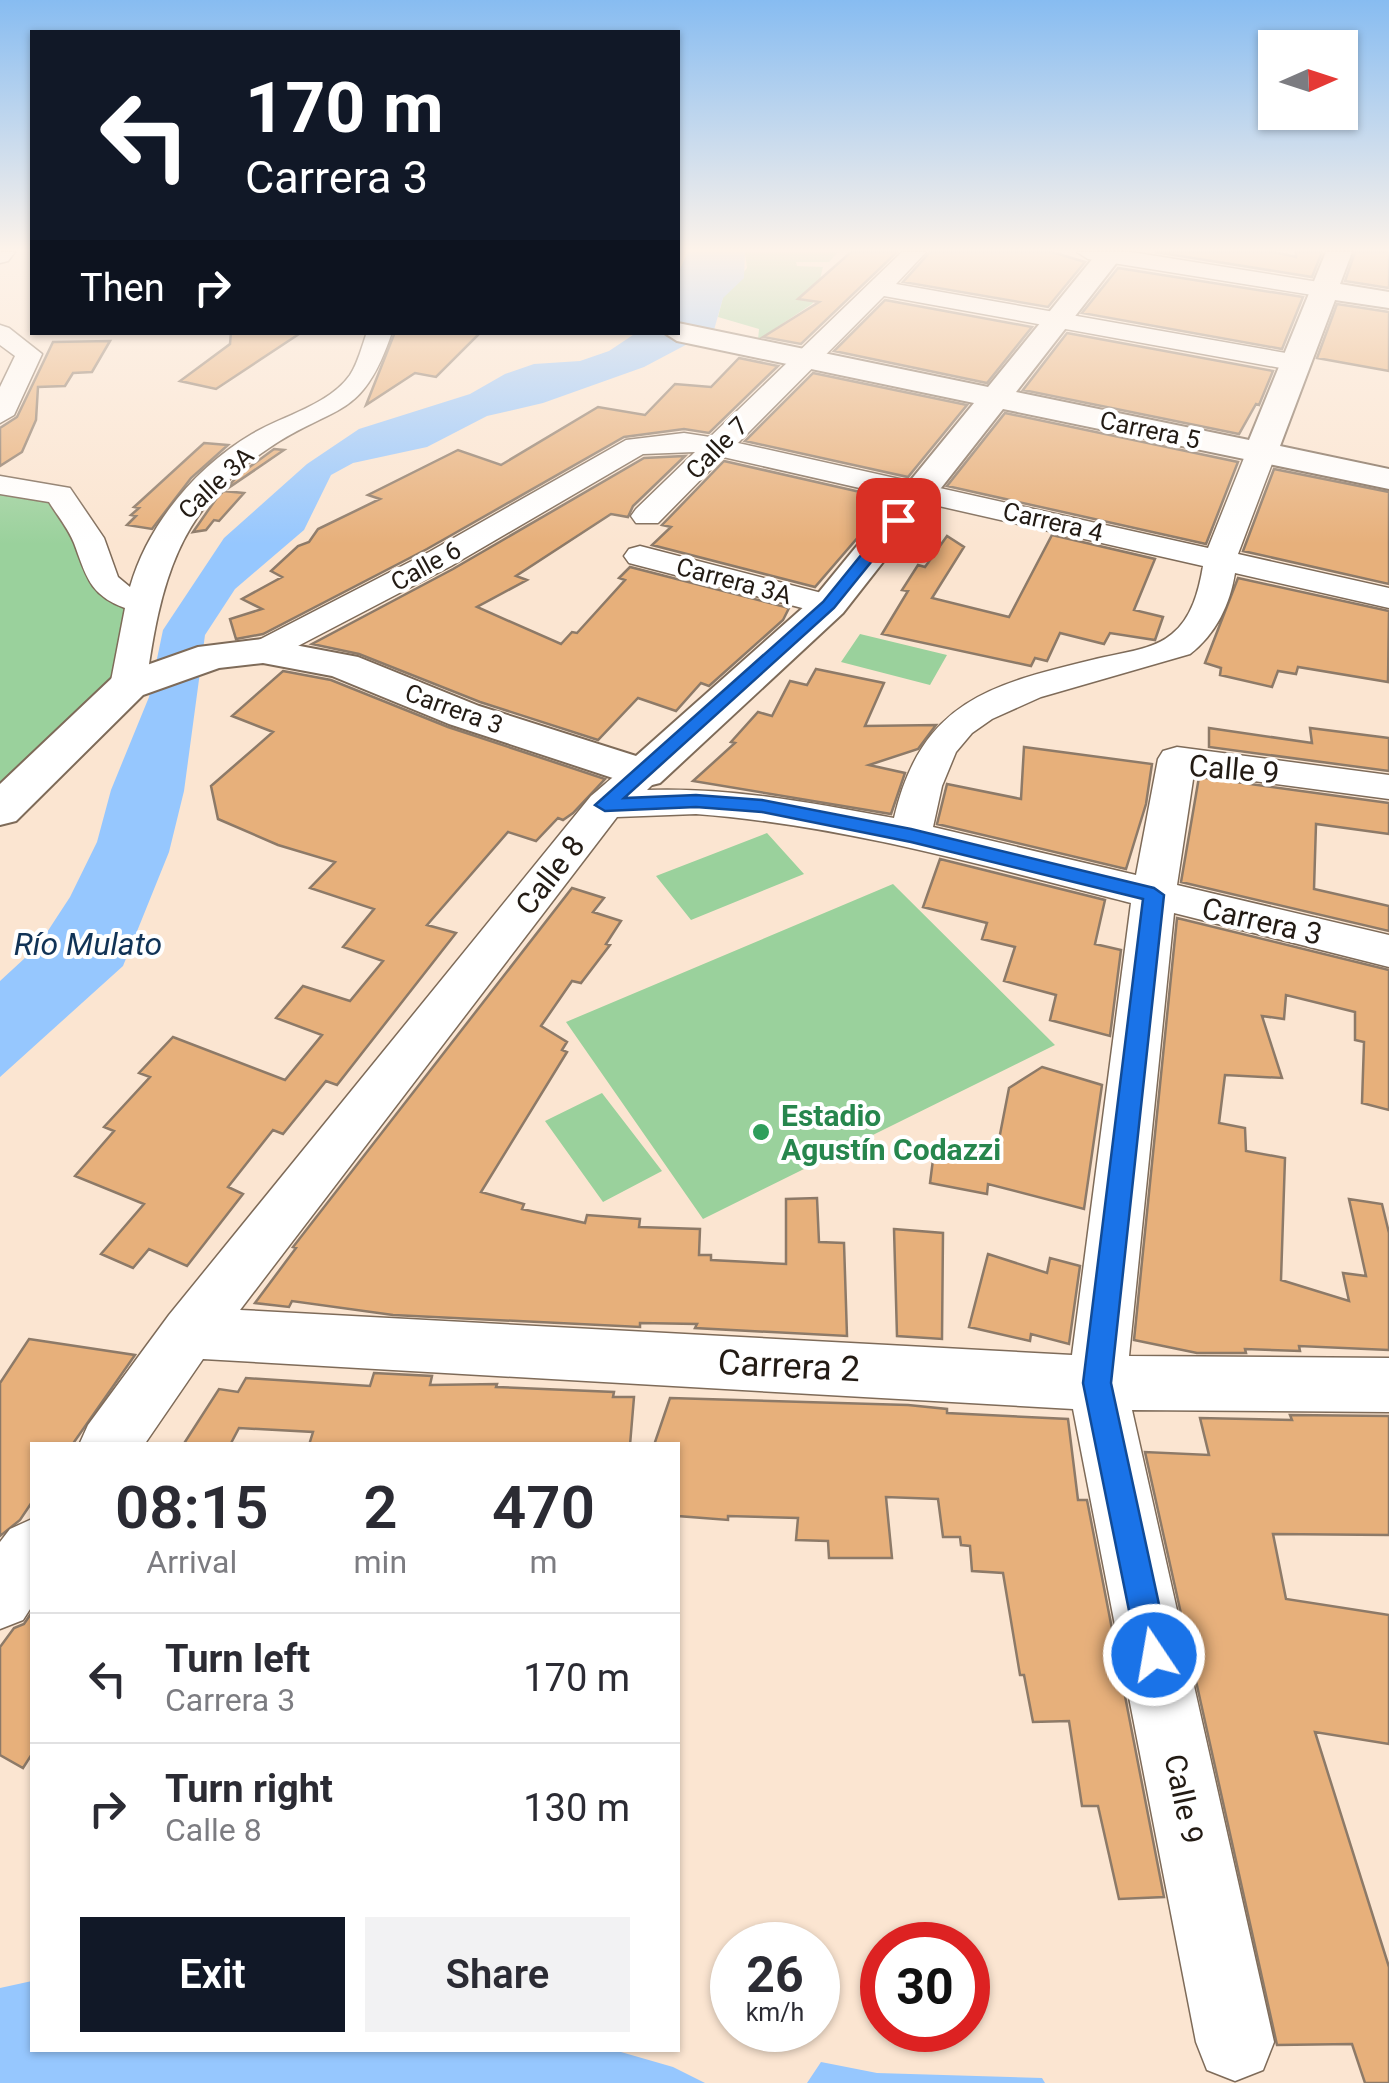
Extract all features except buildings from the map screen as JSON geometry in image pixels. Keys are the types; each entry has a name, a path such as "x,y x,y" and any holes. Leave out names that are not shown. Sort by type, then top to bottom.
{"main road":[{"name":"Carrera 5","path":"753,349 1389,479"},
{"name":"Calle 8","path":"644,773 829,605 1037,349"},
{"path":"1261,453 1302,349"},
{"name":"Calle 6","path":"133,683 213,656 263,651"},
{"name":"Carrera 3","path":"263,651 343,666 464,715 644,773"},
{"path":"0,810 133,683"}],"street":[{"path":"0,415 29,354 22,349"},
{"name":"Calle 3A","path":"133,683 140,602 166,534 189,502 254,445 358,383 373,349"},
{"name":"Calle 7","path":"646,516 819,349"},
{"path":"1223,349 1297,363"},
{"name":"Calle 6","path":"263,651 440,559 636,446 684,442 717,447"},
{"name":"Carrera 4","path":"717,447 1389,598"},
{"path":"911,836 921,787 945,740 971,717 1032,689 1178,646 1188,639 1210,604 1220,559 1261,453"},
{"path":"0,485 59,494 88,538 103,582 120,595 140,602"},
{"name":"Carrera 3A","path":"640,556 829,605"},
{"name":"Calle 9","path":"1235,2042 1097,1383 1154,895 1178,759 1389,787"},
{"name":"Calle 8","path":"111,1442 189,1333 605,805 644,773"},
{"name":"Carrera 3","path":"605,805 696,801 762,806 911,836 1389,951"},
{"name":"Carrera 2","path":"189,1333 1097,1383 1389,1385"},
{"path":"0,1596 30,1554"}],"green space":[{"path":"0,485 46,489 103,582 140,602 128,686 0,810"},
{"path":"860,634 947,655 930,685 841,662"},
{"path":"767,833 804,874 691,920 656,876"},
{"name":"Estadio Agustín Codazzi","path":"893,884 1055,1045 703,1219 566,1022"},
{"path":"602,1093 662,1171 603,1202 545,1121"}],"water":[{"name":"Río Mulato","path":"678,349 644,367 543,403 487,416 427,447 353,463 331,475 304,530 235,589 205,635 184,791 169,852 123,966 0,1077 0,981 38,946 70,897 97,842 111,790 149,697 163,630 224,538 307,464 359,429 470,394 505,374 534,364 580,361 609,351"},
{"path":"30,1981 30,2052 621,2052 673,2067 705,2083 0,2083 0,1988"},
{"path":"821,2062 877,2073 1042,2078 1045,2083 807,2083"}],"place":[{"name":"Estadio Agustín Codazzi","path":"761,1132"}],"route":[{"path":"898,520 829,605 605,805 696,801 762,806 911,836 1154,895 1097,1383 1154,1655"}]}
